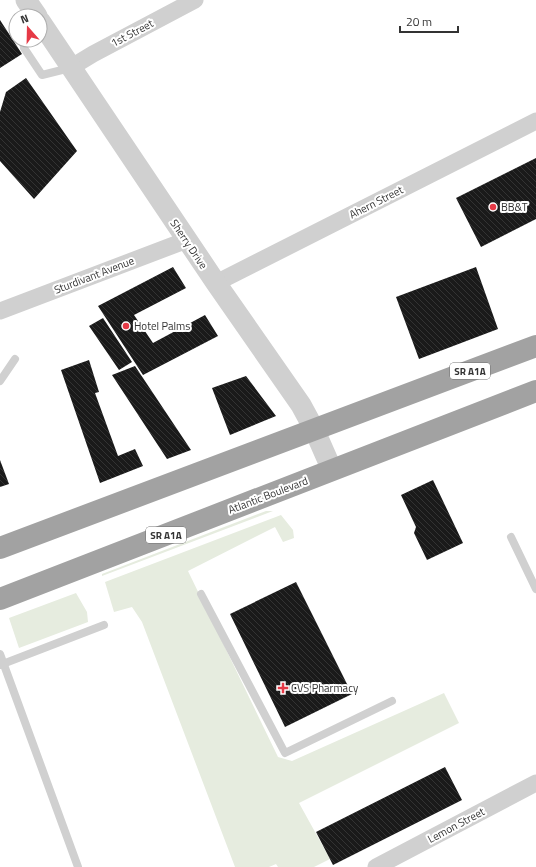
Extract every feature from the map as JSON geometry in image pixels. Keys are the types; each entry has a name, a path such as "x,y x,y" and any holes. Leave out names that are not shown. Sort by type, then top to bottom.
{"highway":[{"name":"SR A1A","path":"0,548 536,346"},
{"name":"Atlantic Boulevard","path":"0,599 536,392"}],"street":[{"name":"1st Street","path":"70,68 100,50 195,0"},
{"name":"Sherry Drive","path":"48,34 216,283 301,405 314,429 332,470"},
{"name":"Ahern Street","path":"216,283 536,121"},
{"name":"Sturdivant Avenue","path":"0,310 187,240"},
{"name":"Lemon Street","path":"376,867 536,783"}],"lane":[{"path":"24,48 42,75 70,68"},
{"path":"0,381 15,360"},
{"path":"511,537 536,589"},
{"path":"201,594 285,754 392,701"},
{"path":"2,664 104,625"},
{"path":"0,654 2,664 78,867"}],"shaded area":[{"path":"266,511 273,511 102,576 102,574"},
{"path":"281,515 293,530 294,538 283,542 275,527 188,571 278,757 292,761 444,693 459,723 299,803 330,859 314,867 278,867 276,864 269,867 235,867 142,622 132,607 114,612 105,582"},
{"path":"76,593 87,612 88,622 19,648 9,618"}],"building":[{"path":"0,20 8,32 8,48 18,48 22,54 0,68"},
{"path":"26,78 77,151 34,199 0,161 0,112 6,92"},
{"path":"536,158 536,219 481,247 456,198"},
{"name":"Hotel Palms","path":"173,267 186,288 134,315 153,343 205,315 218,336 143,375 98,306"},
{"path":"476,267 498,329 419,359 396,297"},
{"path":"103,318 132,362 119,370 89,326"},
{"path":"89,360 99,392 95,393 118,456 135,449 143,466 100,483 61,370"},
{"path":"135,366 191,450 167,459 112,375"},
{"path":"246,376 276,416 230,435 212,388"},
{"path":"0,460 9,484 0,487"},
{"path":"433,480 463,543 427,560 414,533 416,527 401,495"},
{"name":"CVS Pharmacy","path":"296,582 352,694 285,727 230,614"},
{"path":"445,767 462,800 333,865 316,832"}],"place":[{"name":"BB&T","path":"493,207"},
{"name":"Hotel Palms","path":"126,326"},
{"name":"CVS Pharmacy","path":"283,688"}]}
